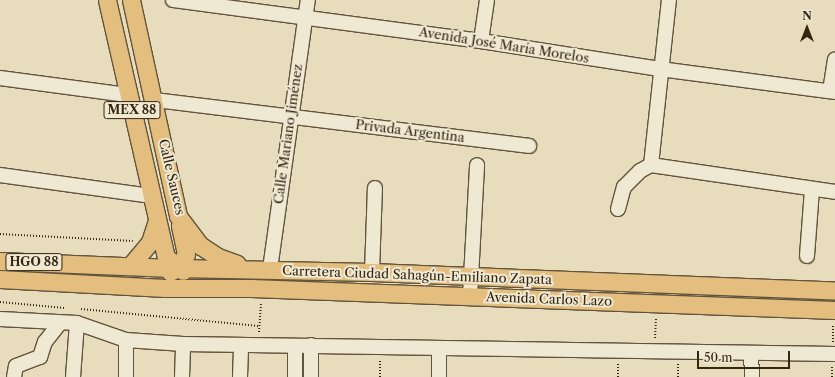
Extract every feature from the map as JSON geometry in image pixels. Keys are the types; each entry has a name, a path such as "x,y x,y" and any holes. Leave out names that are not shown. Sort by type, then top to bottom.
{"main road":[{"name":"Calle Sauces","path":"107,0 157,220 150,242 130,266"},
{"name":"Calle Sauces","path":"131,0 155,100 178,216 201,246 224,260 252,268"},
{"path":"68,283 149,278 178,268 186,254 178,216"},
{"path":"157,220 166,257 178,268 208,282 258,292"},
{"name":"Carretera Ciudad Sahagún-Emiliano Zapata","path":"0,261 178,268 252,268 372,272 835,290"},
{"name":"HGO 88","path":"0,279 258,292"},
{"name":"Avenida Carlos Lazo","path":"258,292 470,296 835,310"}],"street":[{"name":"Avenida José María Morelos","path":"173,0 481,41 660,69 833,92"},
{"name":"Calle Mariano Jiménez","path":"270,269 290,116 308,0"},
{"path":"481,41 487,0"},
{"path":"651,165 660,69 669,0"},
{"path":"833,92 835,59"},
{"path":"0,78 128,95"},
{"name":"Privada Argentina","path":"155,100 529,146"},
{"path":"470,296 473,276 478,165"},
{"path":"618,209 624,187 640,171 651,165 835,192"},
{"path":"0,175 151,196"},
{"path":"372,272 375,188"},
{"path":"807,256 812,189"},
{"path":"73,377 78,316"},
{"path":"0,319 60,323 78,316 126,340 183,344 618,350 751,355 835,354"},
{"path":"14,377 16,366 40,357 45,342 60,323"},
{"path":"126,340 126,377"},
{"path":"182,377 183,344"},
{"path":"240,377 241,345"},
{"path":"311,345 311,377"},
{"path":"295,377 296,346"},
{"path":"439,348 439,377"},
{"path":"751,355 752,377"}],"path":[{"path":"0,234 150,242"},
{"path":"258,292 260,322"},
{"path":"0,302 71,308"},
{"path":"78,316 259,326"},
{"path":"655,336 656,325"},
{"path":"833,329 833,340"},
{"path":"380,377 381,347"}]}
